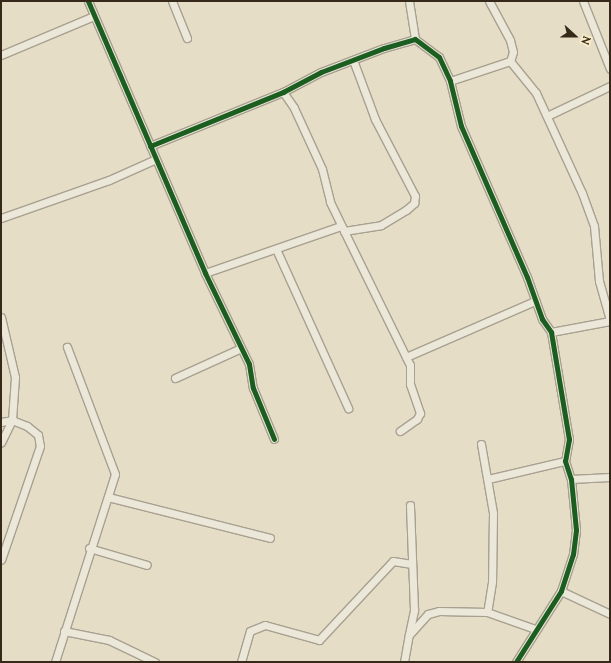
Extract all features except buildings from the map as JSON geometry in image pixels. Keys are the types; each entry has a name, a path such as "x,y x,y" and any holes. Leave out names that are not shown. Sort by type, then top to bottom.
{"street":[{"path":"88,1 150,146 154,160 170,189 205,273 249,364 252,388 274,439"},
{"path":"172,1 187,38"},
{"path":"409,1 415,39 439,57 450,81 461,126 527,277 542,319 551,332 569,439 565,461 571,479 576,530 573,554 561,591 535,629 516,662"},
{"path":"490,1 510,40 512,52 510,61"},
{"path":"583,1 610,70"},
{"path":"1,55 94,16"},
{"path":"150,146 283,92 321,72 415,39"},
{"path":"205,273 342,228 380,225 406,210 414,203 415,196 375,119 353,60"},
{"path":"450,81 510,61"},
{"path":"510,61 536,93 582,193 594,226 599,281 610,320 551,332"},
{"path":"547,116 610,86"},
{"path":"283,92 294,108 322,169 330,202 342,228 410,365 410,384 420,412 417,419 400,431"},
{"path":"1,218 109,180 154,160"},
{"path":"276,249 348,408"},
{"path":"406,357 535,301"},
{"path":"1,317 15,377 12,420 1,443"},
{"path":"55,662 89,548 115,474 67,347"},
{"path":"176,378 241,348"},
{"path":"1,422 12,420 33,430 38,436 40,446 1,560"},
{"path":"482,444 493,513 492,582 487,612"},
{"path":"488,479 565,461"},
{"path":"571,479 610,477"},
{"path":"108,497 270,538"},
{"path":"404,662 414,610 410,505"},
{"path":"89,548 147,564"},
{"path":"241,662 250,631 265,625 319,640 393,561 412,564"},
{"path":"561,591 610,614"},
{"path":"409,635 428,614 439,610 487,612 535,629"},
{"path":"64,631 109,640 155,662"}],"cycle path":[{"path":"88,1 205,273 249,364 253,388 274,439"},
{"path":"150,146 283,92 321,72 384,48 415,39 439,57 450,81 461,126 527,277 542,319 551,332 569,439 565,461 571,479 576,530 573,554 561,591 516,662"}]}
